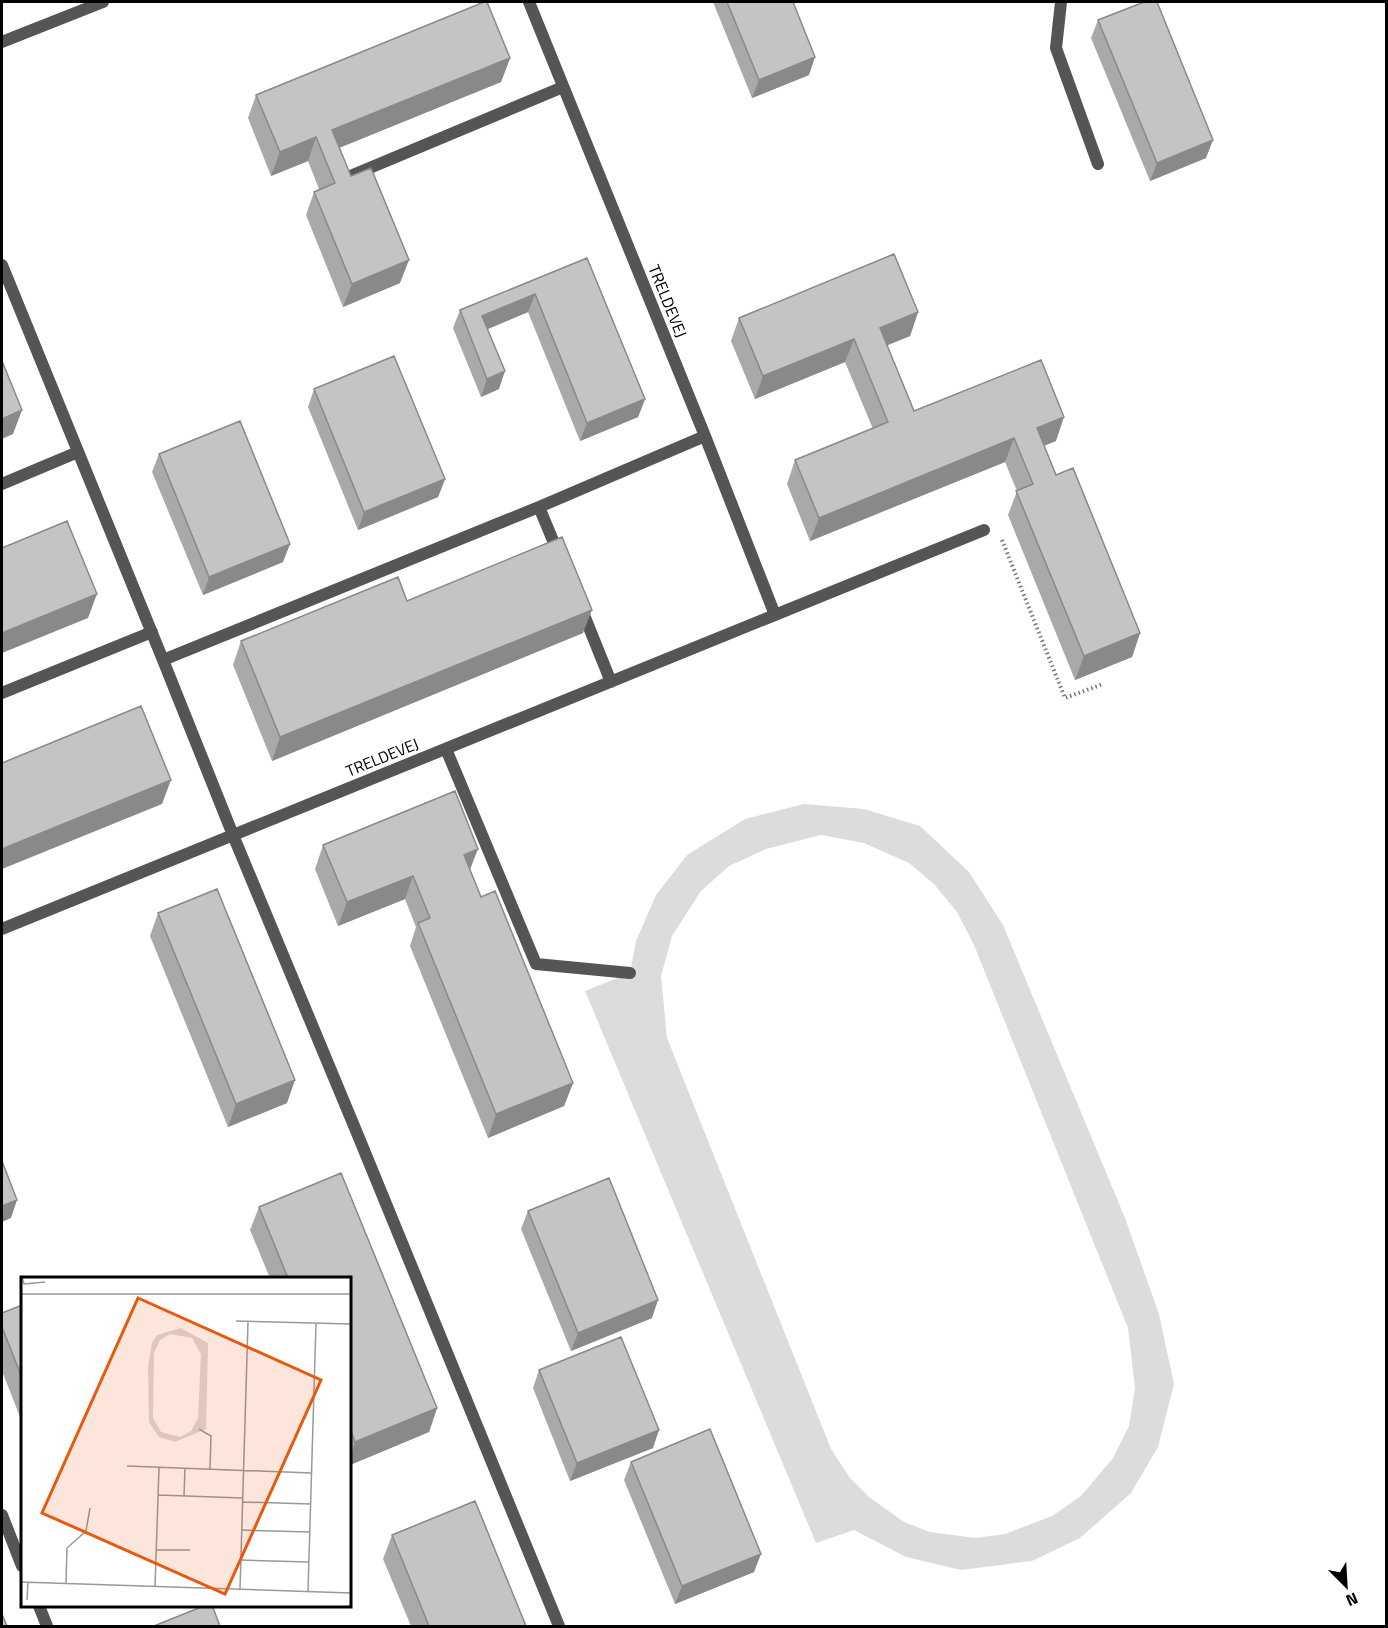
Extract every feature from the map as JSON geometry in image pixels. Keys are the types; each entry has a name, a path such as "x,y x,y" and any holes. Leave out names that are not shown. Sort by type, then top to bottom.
{"lane":[{"path":"2,42 103,2"},
{"name":"TRELDEVEJ","path":"529,2 775,615"},
{"path":"1061,2 1056,48 1098,164"},
{"path":"348,177 563,87"},
{"path":"2,264 233,835 559,1626"},
{"path":"163,660 539,507 705,436"},
{"path":"2,484 78,452"},
{"path":"539,507 561,561"},
{"name":"TRELDEVEJ","path":"2,929 984,530"},
{"path":"575,594 611,682"},
{"path":"2,693 152,632"},
{"path":"446,748 536,964 630,973"},
{"path":"2,1515 21,1563"},
{"path":"40,1607 47,1626"}],"path":[{"path":"984,530 1000,537 1065,698 1102,684"}],"shaded area":[{"path":"804,804 864,809 920,826 969,872 1003,925 1125,1218 1159,1314 1174,1384 1158,1447 1131,1493 1080,1538 1032,1561 961,1570 906,1557 854,1530 816,1543 585,991 630,973 636,941 656,895 687,855 745,819","holes":["821,835 864,843 909,863 934,884 957,912 974,945 1128,1328 1135,1388 1129,1426 1113,1458 1081,1496 1052,1516 1005,1534 975,1538 930,1532 904,1522 869,1497 850,1478 831,1449 667,1038 661,976 672,936 701,891 729,866 766,849"]}],"building":[{"path":"487,2 510,58 332,130 351,176 371,168 409,260 352,284 314,192 335,183 316,137 280,152 256,95"},
{"path":"727,2 793,2 815,57 759,80"},
{"path":"1144,2 1157,2 1213,140 1157,163 1098,20"},
{"path":"894,254 918,312 880,328 914,411 1041,360 1064,417 1037,428 1056,475 1073,468 1140,633 1084,656 1016,491 1033,484 1014,438 819,518 795,460 888,422 854,339 763,376 739,318"},
{"path":"587,258 645,399 587,423 535,294 482,316 505,371 487,379 460,310"},
{"path":"394,356 445,479 364,512 314,389"},
{"path":"2,361 22,410 2,419"},
{"path":"240,421 290,544 209,577 159,454"},
{"path":"67,521 97,594 2,633 2,548"},
{"path":"562,537 592,610 280,737 241,641 398,577 407,601"},
{"path":"141,706 171,780 2,849 2,763"},
{"path":"455,791 478,849 464,855 481,897 495,891 573,1083 496,1114 418,923 430,918 413,876 347,902 323,845"},
{"path":"217,889 295,1080 236,1104 158,913"},
{"path":"2,1161 17,1200 2,1206"},
{"path":"341,1173 437,1408 355,1442 351,1432 351,1277 288,1277 259,1207"},
{"path":"609,1178 658,1300 578,1333 528,1211"},
{"path":"21,1305 21,1375 2,1327 2,1313"},
{"path":"621,1337 659,1430 577,1463 539,1370"},
{"path":"710,1429 761,1554 682,1586 631,1462"},
{"path":"475,1501 526,1626 429,1626 392,1535"},
{"path":"201,1607 213,1607 220,1626 154,1626"},
{"path":"2,1614 7,1626 2,1626"}]}
